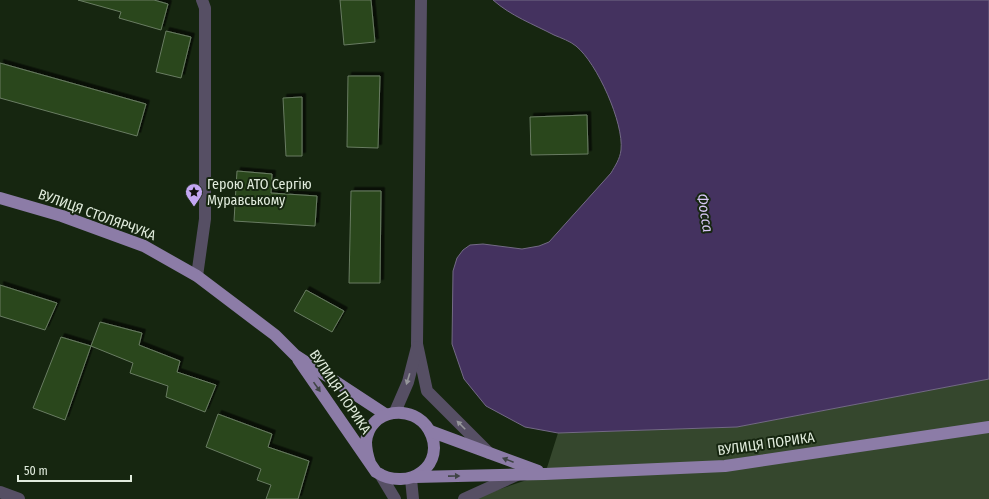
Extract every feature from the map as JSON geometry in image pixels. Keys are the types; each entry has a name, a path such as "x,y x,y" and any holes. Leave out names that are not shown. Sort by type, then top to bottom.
{"main road":[{"name":"ВУЛИЦЯ СТОЛЯРЧУКА","path":"0,198 62,216 144,246 197,276 275,335 295,354"},
{"name":"ВУЛИЦЯ ПОРИКА","path":"295,354 390,413"},
{"name":"ВУЛИЦЯ ПОРИКА","path":"295,354 375,470"},
{"path":"390,413 412,414 422,421 430,431 434,444 433,455 428,465 419,475 413,478 395,480 375,470 366,442 376,421 390,413"},
{"name":"ВУЛИЦЯ ПОРИКА","path":"413,478 725,466 989,427"},
{"name":"ВУЛИЦЯ ПОРИКА","path":"430,431 545,474"}],"street":[{"path":"197,276 205,219 205,8 202,0"},
{"path":"421,0 417,344 427,392 489,453"},
{"path":"390,413 408,382 417,344"},
{"path":"375,470 395,499"},
{"path":"464,499 519,474"},
{"path":"412,499 413,478"},
{"path":"0,492 19,499"}],"green space":[{"path":"989,379 989,499 470,499 545,474 558,433 737,427"}],"water":[{"name":"Фосса","path":"493,0 989,0 989,379 737,427 558,433 525,427 486,406 464,379 452,344 453,271 457,258 463,250 470,245 483,244 522,249 539,246 549,242 611,173 621,150 621,138 618,125 608,94 584,54 571,43 515,15"}],"building":[{"path":"78,0 154,0 168,4 161,30 119,18 121,12"},
{"path":"340,0 371,0 375,42 344,45"},
{"path":"166,31 191,37 181,78 156,72"},
{"path":"0,63 146,104 137,136 0,98"},
{"path":"348,76 380,76 378,148 347,147"},
{"path":"302,97 302,156 286,156 283,98"},
{"path":"587,115 588,154 531,155 530,117"},
{"path":"237,171 272,174 271,193 317,196 315,226 234,221"},
{"path":"351,191 381,191 380,283 349,283"},
{"path":"0,285 57,303 45,330 0,316"},
{"path":"306,290 344,311 332,332 294,311"},
{"path":"100,322 142,333 139,345 180,361 177,372 216,385 205,412 166,397 168,386 130,373 133,363 91,346"},
{"path":"61,337 91,346 65,420 33,408"},
{"path":"218,414 272,434 268,447 309,461 298,499 266,499 271,485 257,480 261,469 206,447"}],"place":[{"name":"Герою АТО Сергію Муравському","path":"194,207"}]}
